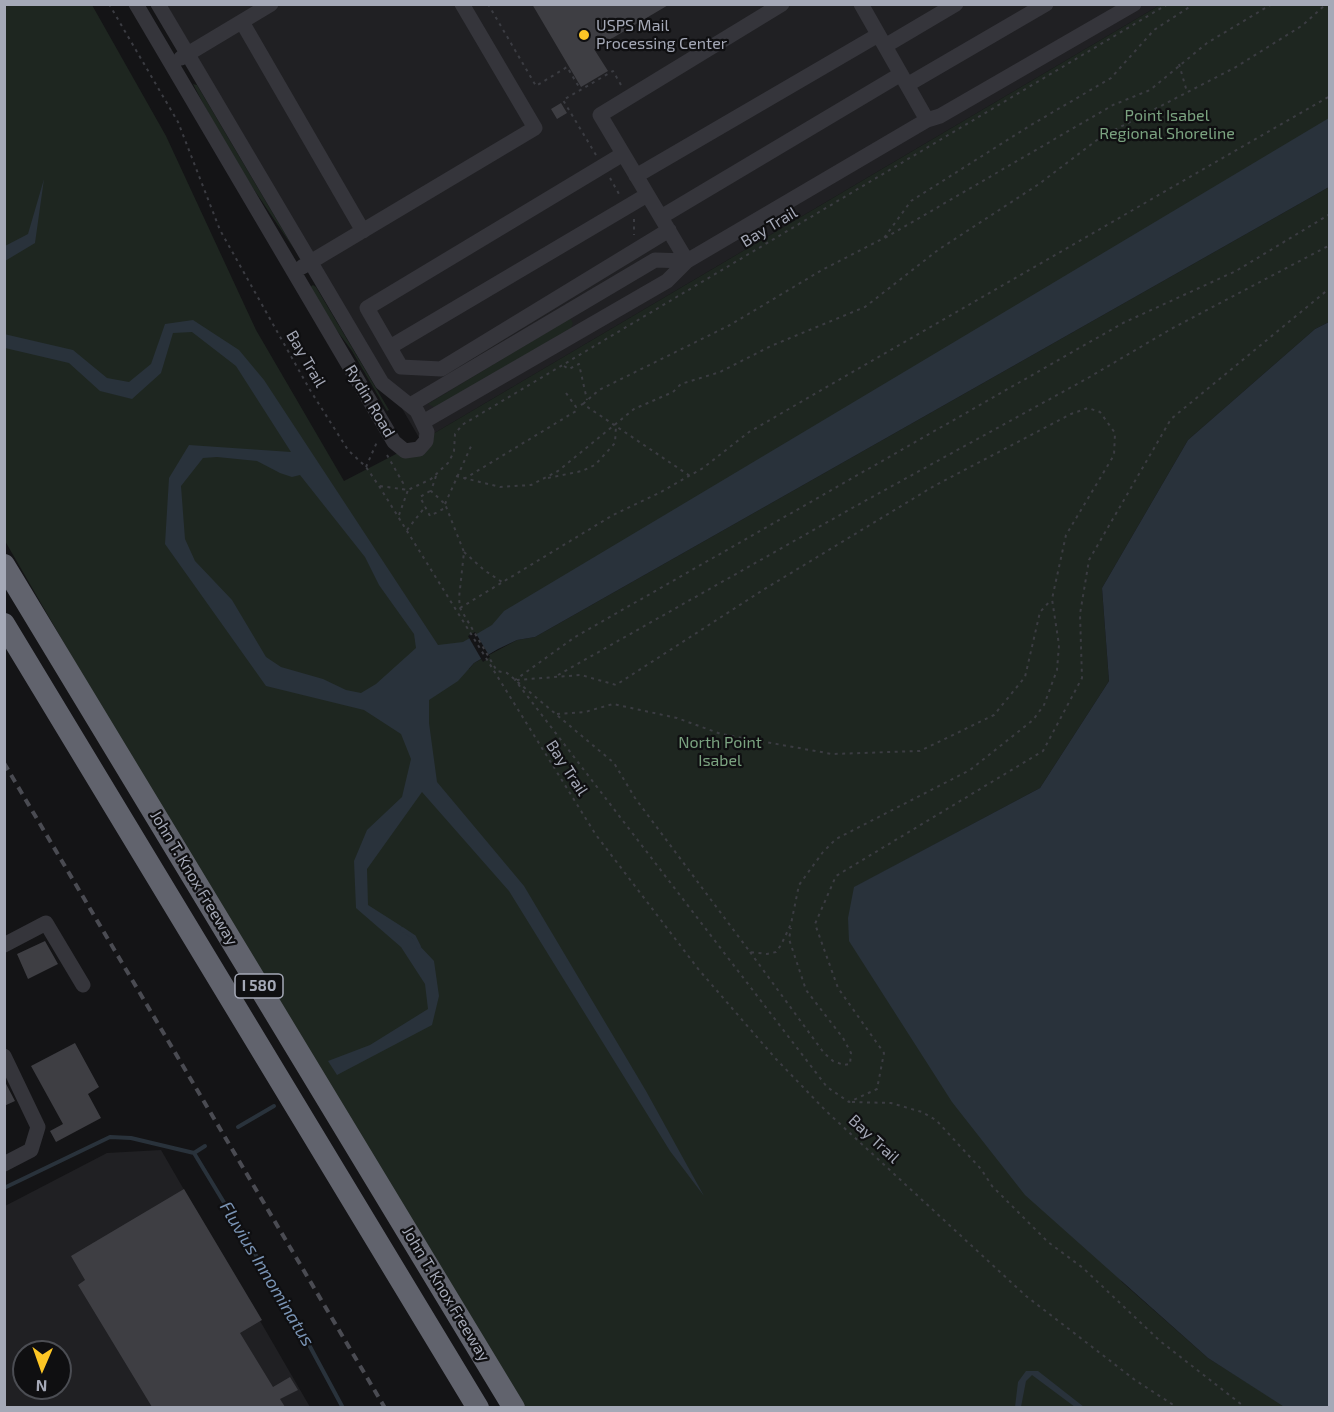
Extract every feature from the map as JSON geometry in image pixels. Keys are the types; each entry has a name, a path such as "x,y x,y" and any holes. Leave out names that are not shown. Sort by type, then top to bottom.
{"highway":[{"name":"John T. Knox Freeway","path":"4,565 514,1407"},
{"name":"John T. Knox Freeway","path":"4,624 478,1407"}],"street":[{"name":"Rydin Road","path":"136,4 293,272 384,438 402,450 416,450 427,438 423,422 411,404 382,383 158,4"},
{"path":"171,65 271,4"},
{"path":"293,272 535,128 462,4"},
{"path":"687,261 600,115 782,4"},
{"path":"636,176 882,40 956,4"},
{"path":"623,154 367,308 401,367 441,369 665,224 904,80 1046,4"},
{"path":"423,422 667,281 687,261 927,120 940,116 1134,4"},
{"path":"864,6 927,120"},
{"path":"242,22 363,231"},
{"path":"390,347 647,195"},
{"path":"411,404 655,260 687,261"},
{"path":"572,309 584,329"},
{"path":"4,945 46,923 83,986"},
{"path":"4,1056 38,1127 31,1150 4,1164"}],"path":[{"name":"Bay Trail","path":"110,4 178,122 226,240 310,390 348,450 366,467 399,517 468,632 488,660 596,835 699,970 776,1059 826,1111 1026,1296 1135,1380 1178,1407"},
{"path":"488,4 536,86 567,67 579,87"},
{"name":"Bay Trail","path":"425,507 420,497 431,491 436,476 451,459 454,437 458,428 1168,4"},
{"path":"884,238 911,201 1021,130 1111,78 1154,30 1194,4"},
{"path":"464,479 576,411 576,407 599,390 730,325 822,270 884,238 1113,105 1150,90 1207,43 1272,4"},
{"path":"456,476 477,484 518,487 531,485 546,478 616,426 634,409 673,392 681,384 720,372 792,337 865,308 938,250 1039,184 1101,137 1274,43 1303,25 1326,4"},
{"path":"1179,64 1187,92"},
{"path":"460,608 613,514 690,476 749,432 1329,96"},
{"path":"515,680 586,631 1124,323 1236,271 1329,214"},
{"path":"556,677 854,507 1088,378 1171,328 1329,245"},
{"path":"849,1102 877,1089 884,1053 838,988 815,924 836,876 1042,751 1082,678 1080,614 1089,560 1171,419 1329,288"},
{"path":"564,366 569,369 579,364 587,400"},
{"path":"566,393 576,407"},
{"path":"582,404 690,476"},
{"path":"464,552 460,608 488,660 497,671 507,673 515,680 557,714 614,763 635,798 824,1053 833,1061 844,1065 850,1064 851,1053 843,1038 806,990 789,939 799,885 823,852 836,839 970,770 1033,720 1044,705 1057,670 1059,645 1052,599 1066,535 1114,455 1115,433 1110,422 1100,412 1088,408 1071,414 934,486 763,590 616,685 580,675 515,680"},
{"path":"546,478 582,471 595,465 615,442 616,426"},
{"path":"366,467 372,450 384,438 403,483 403,490"},
{"path":"407,530 425,507 430,516 445,506 456,476 472,444"},
{"path":"379,486 408,490 436,476"},
{"path":"399,517 408,490"},
{"path":"431,491 445,506 464,552 484,570 503,582"},
{"path":"557,714 585,712 613,704 677,718 721,734 832,754 920,751 994,715 1025,677 1040,612 1052,599"},
{"path":"515,680 827,1087 849,1102 891,1103 922,1112 936,1120 981,1169 992,1186 1048,1242 1083,1268 1160,1341 1246,1407"},
{"path":"750,952 767,954 776,952 791,924"}],"shaded area":[{"path":"167,5 1160,5 421,441"},
{"path":"1329,118 1329,187 535,637 517,640 498,649 474,663 458,681 429,700 429,723 437,782 524,886 646,1091 704,1196 670,1151 509,891 422,792 367,869 368,905 401,926 434,961 439,996 432,1025 337,1075 328,1061 370,1045 428,1009 425,984 401,947 356,908 354,861 367,830 402,797 411,759 401,734 364,710 266,686 165,544 169,478 189,445 291,452 236,366 192,332 173,333 161,373 132,399 100,391 69,363 5,348 4,334 73,350 107,378 129,382 151,364 165,324 193,320 239,350 264,380 438,645 463,642 492,625 504,611","holes":["203,458 257,461 292,477 300,475 365,557 379,585 414,634 416,648 376,684 361,693 281,667 266,657 232,600 195,561 185,539 181,486"]},
{"path":"44,179 35,243 5,261 5,246 28,234"},
{"path":"1329,322 1330,1407 1286,1408 1208,1358 1025,1195 952,1102 849,941 848,918 854,887 1040,788 1109,681 1102,588 1188,440 1315,329"},
{"path":"161,1150 310,1407 5,1408 5,1206 107,1153"},
{"path":"1026,1371 1038,1371 1084,1407 1075,1407 1032,1375 1026,1381 1021,1407 1015,1407 1018,1382"}],"green space":[{"path":"4,5 92,5 166,136 256,330 344,481 421,441 1160,5 1329,5 1329,157 453,664 469,669 474,663 517,640 535,637 1329,187 1329,322 1315,329 1188,440 1102,588 1109,681 1040,788 855,887 1122,1282 1208,1358 1286,1407 514,1407 315,1077 5,541"},
{"path":"193,84 197,85 294,249 228,151"},
{"path":"313,285 389,410 387,411 352,351 329,320 310,287"},
{"path":"570,318 573,323 571,328 436,408 428,404"}],"pier":[{"path":"475,632 490,657 483,662 468,636"}],"building":[{"name":"USPS Mail Processing Center","path":"532,4 670,4 594,49 608,71 581,87"},
{"path":"561,103 567,113 557,119 551,109"},
{"path":"45,941 58,964 28,979 17,954"},
{"path":"75,1043 99,1087 88,1094 101,1118 56,1142 50,1131 63,1124 31,1066"},
{"path":"4,1080 15,1101 4,1106"},
{"path":"184,1189 262,1320 240,1333 273,1387 290,1377 298,1390 280,1399 285,1407 152,1407 78,1285 85,1280 71,1256"}],"waterway":[{"name":"Fluvius Innominatus","path":"402,929 414,937 419,947"},
{"name":"Fluvius Innominatus","path":"238,1127 274,1106"},
{"path":"4,1188 110,1137 131,1138 194,1153"},
{"name":"Fluvius Innominatus","path":"194,1153 205,1146"},
{"name":"Fluvius Innominatus","path":"194,1153 300,1328 343,1408"}],"railway":[{"path":"4,763 385,1408"}],"place":[{"name":"USPS Mail Processing Center","path":"584,35"}],"park label":[{"name":"Point Isabel Regional Shoreline","path":"1167,125"},
{"name":"North Point Isabel","path":"720,752"}]}
